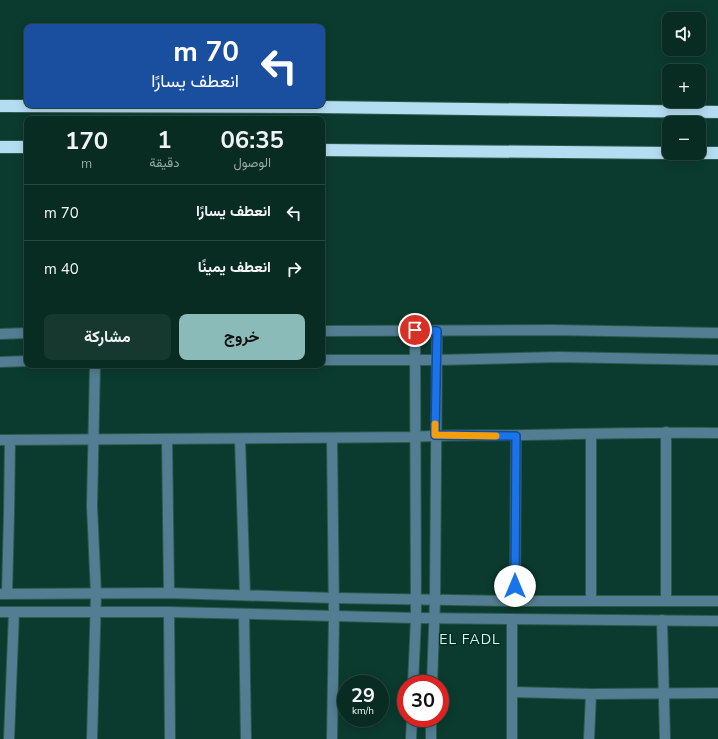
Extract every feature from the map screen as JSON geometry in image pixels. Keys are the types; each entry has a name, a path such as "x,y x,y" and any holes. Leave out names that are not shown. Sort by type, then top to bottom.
{"highway":[{"path":"0,106 24,106"},
{"path":"325,107 718,112"},
{"path":"0,147 24,148"},
{"path":"325,150 662,153"},
{"path":"706,153 718,153"}],"street":[{"path":"413,675 416,618 415,330"},
{"path":"325,331 552,330 718,333"},
{"path":"432,675 435,600 435,435 437,331"},
{"path":"0,334 24,333"},
{"path":"325,360 436,360 558,357 718,360"},
{"path":"0,362 24,361"},
{"path":"92,739 96,594 92,506 95,368"},
{"path":"718,433 666,432 516,436 435,435 415,437 332,438 5,440 9,514 3,594 169,593 435,600 718,602"},
{"path":"666,432 666,601"},
{"path":"590,601 592,434"},
{"path":"515,601 516,436"},
{"path":"332,438 334,598 332,739"},
{"path":"167,439 169,593"},
{"path":"240,439 245,595"},
{"path":"0,612 169,612 416,618 718,621"},
{"path":"9,739 14,612"},
{"path":"169,612 170,739"},
{"path":"244,614 246,739"},
{"path":"512,619 512,739"},
{"path":"662,620 665,739"},
{"path":"512,692 591,694 665,692 718,693"},
{"path":"589,739 591,694"},
{"path":"411,739 412,727"},
{"path":"430,739 431,727"}],"slow traffic":[{"path":"435,424 435,435 496,436"}],"district":[{"name":"EL FADL","path":"470,639"}],"route":[{"path":"415,330 437,331 435,435 516,436 515,586"}]}
